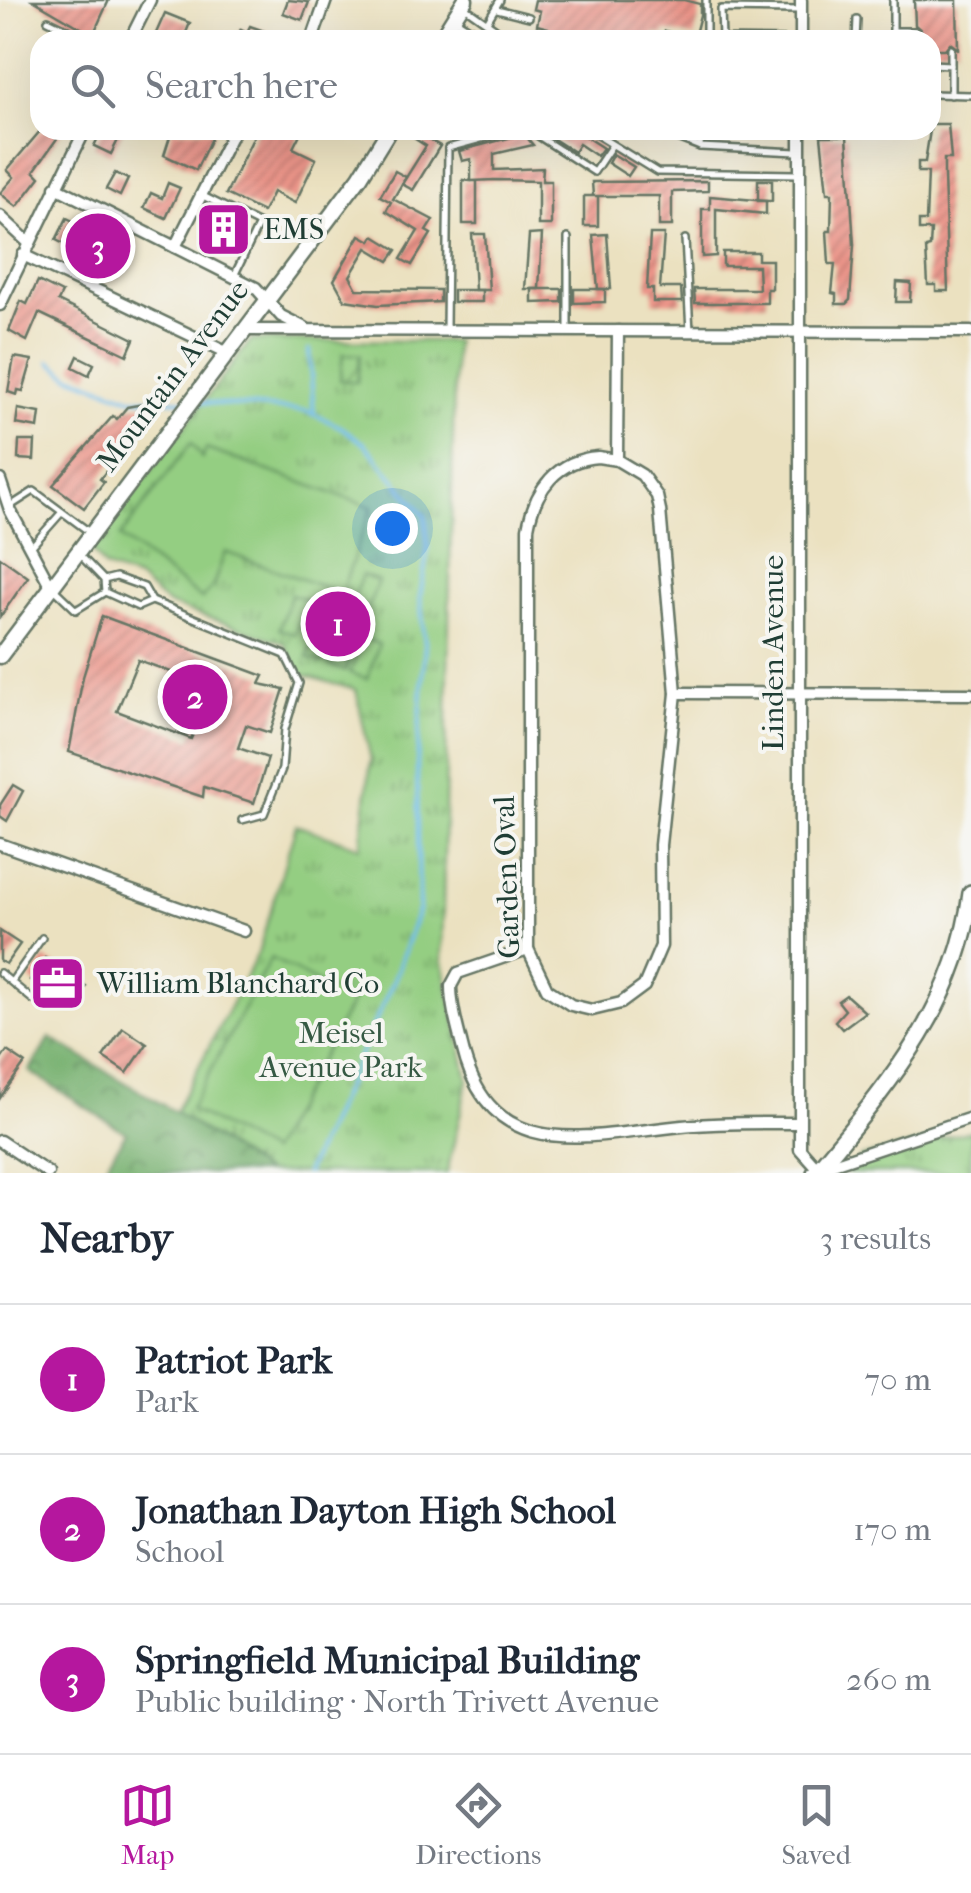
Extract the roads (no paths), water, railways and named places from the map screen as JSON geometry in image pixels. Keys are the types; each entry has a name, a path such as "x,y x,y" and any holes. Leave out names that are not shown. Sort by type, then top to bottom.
{"main road":[{"path":"816,1171 879,1100 942,1000 963,941 971,893"}],"street":[{"path":"135,30 150,0"},
{"path":"316,30 326,0"},
{"path":"800,30 801,5"},
{"path":"446,30 459,8"},
{"path":"0,305 80,140"},
{"path":"175,247 229,140"},
{"name":"Mountain Avenue","path":"0,656 360,178 379,140"},
{"name":"Linden Avenue","path":"800,140 798,1123 800,1149 816,1171"},
{"path":"56,187 234,277 267,299 281,316 310,330"},
{"path":"0,217 28,242"},
{"path":"22,255 226,352"},
{"path":"244,330 971,332"},
{"path":"618,331 618,460"},
{"name":"Garden Oval","path":"598,456 618,460 642,474 657,496 676,693 660,845 661,946 652,974 620,1003 585,1010 547,988 528,950 531,512 547,482 572,462 598,456"},
{"path":"0,480 9,507 50,585"},
{"path":"676,693 971,694"},
{"path":"0,844 244,931"},
{"path":"528,950 458,973 451,986 470,1076 486,1102 508,1122 556,1137 699,1124 798,1123"},
{"path":"816,1171 971,1118"},
{"path":"0,1141 48,1173"}],"lane":[{"path":"487,22 500,0"},
{"path":"706,0 706,30"},
{"path":"721,0 722,30"},
{"path":"893,0 893,30"},
{"path":"721,9 801,5"},
{"path":"459,8 487,22 492,30"},
{"path":"459,8 479,30"},
{"path":"497,9 529,18"},
{"path":"856,30 857,19"},
{"path":"48,20 68,30"},
{"path":"951,49 951,95"},
{"path":"941,64 951,64"},
{"path":"941,94 971,95"},
{"path":"446,330 448,148 477,140"},
{"path":"544,140 594,172 612,145"},
{"path":"604,140 657,172 800,174"},
{"path":"682,140 700,147 800,153"},
{"path":"700,147 701,140"},
{"path":"201,195 259,224 234,277"},
{"path":"568,238 568,331"},
{"path":"685,239 690,331"},
{"path":"9,507 34,491 90,532"},
{"path":"31,547 62,512"},
{"path":"76,551 104,580 105,592"},
{"path":"104,580 116,576 144,587 152,602"},
{"path":"50,585 76,610 105,592"},
{"path":"105,592 138,607 152,602 277,648 299,683 285,729 282,769 273,798 264,814 242,820"},
{"path":"12,981 42,938"},
{"path":"0,972 34,1000"}],"waterway":[{"path":"309,350 314,415"},
{"path":"50,361 70,376 131,398 186,401"},
{"path":"196,402 307,411 341,427 365,444 425,516 428,547 420,597 425,643 417,764 419,908 394,980 306,1173"}],"place":[{"name":"EMS","path":"224,229"},
{"name":"Springfield Municipal Building","path":"98,246"},
{"name":"Patriot Park","path":"338,624"},
{"name":"Jonathan Dayton High School","path":"195,697"},
{"name":"William Blanchard Co","path":"58,983"}],"park label":[{"name":"Meisel Avenue Park","path":"341,1050"}]}
